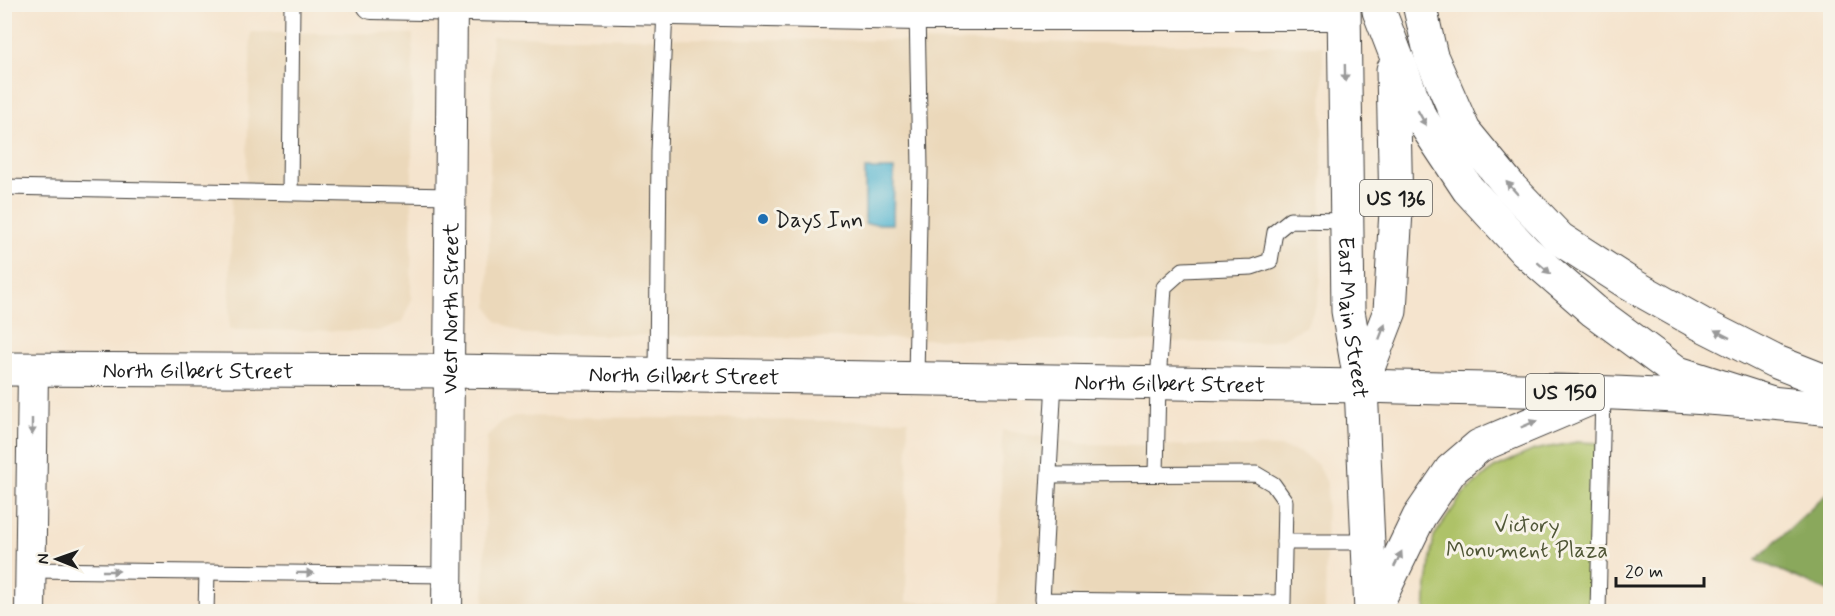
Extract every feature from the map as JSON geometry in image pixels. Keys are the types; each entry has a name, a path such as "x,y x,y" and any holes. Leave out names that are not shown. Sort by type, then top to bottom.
{"main road":[{"path":"1378,4 1419,116 1468,189 1525,251 1594,311 1678,373 1769,402"},
{"name":"East Main Street","path":"1361,386 1390,311 1396,211 1392,4"},
{"path":"1419,4 1431,56 1464,131 1510,188 1560,239 1630,284 1701,324 1774,361 1830,383"},
{"name":"East Main Street","path":"1343,10 1348,311 1361,386"},
{"name":"North Gilbert Street","path":"19,369 449,371 1361,386"},
{"path":"1361,386 1372,612"},
{"name":"US 150","path":"1361,386 1649,394 1769,402 1830,409"},
{"path":"1372,612 1419,517 1450,470 1479,446 1603,393"}],"street":[{"path":"372,4 665,9 1343,10"},
{"name":"West North Street","path":"447,612 452,6"},
{"path":"19,369 31,570 30,612"}],"lane":[{"path":"290,192 292,4"},
{"path":"657,375 659,162 665,9"},
{"path":"916,379 920,175 917,10"},
{"path":"4,187 450,196"},
{"path":"1156,474 1158,383 1164,287 1183,270 1252,267 1270,261 1275,232 1290,220 1348,221"},
{"path":"1049,475 1256,474 1273,484 1285,501 1283,603 1141,606 1042,600 1054,381"},
{"path":"1598,612 1603,393"},
{"path":"1284,542 1368,542"},
{"path":"31,570 448,575"},
{"path":"206,612 207,572"}],"shaded area":[{"path":"251,32 413,34 411,301 402,322 379,331 229,330 232,191 246,191"},
{"path":"492,36 1323,46 1321,278 1317,304 1306,326 1283,338 1260,343 524,334 497,321 488,307"},
{"path":"517,416 827,421 908,420 906,602 999,604 1002,430 1082,444 1280,447 1301,453 1318,465 1327,483 1325,611 484,612 487,437 500,423"}],"green space":[{"name":"Victory Monument Plaza","path":"1577,442 1602,443 1598,611 1425,612 1434,536 1463,494 1494,468 1534,450"},
{"path":"1830,491 1830,592 1756,560"}],"water":[{"path":"865,169 894,169 893,224 865,224"}],"place":[{"name":"Days Inn","path":"763,219"}]}
